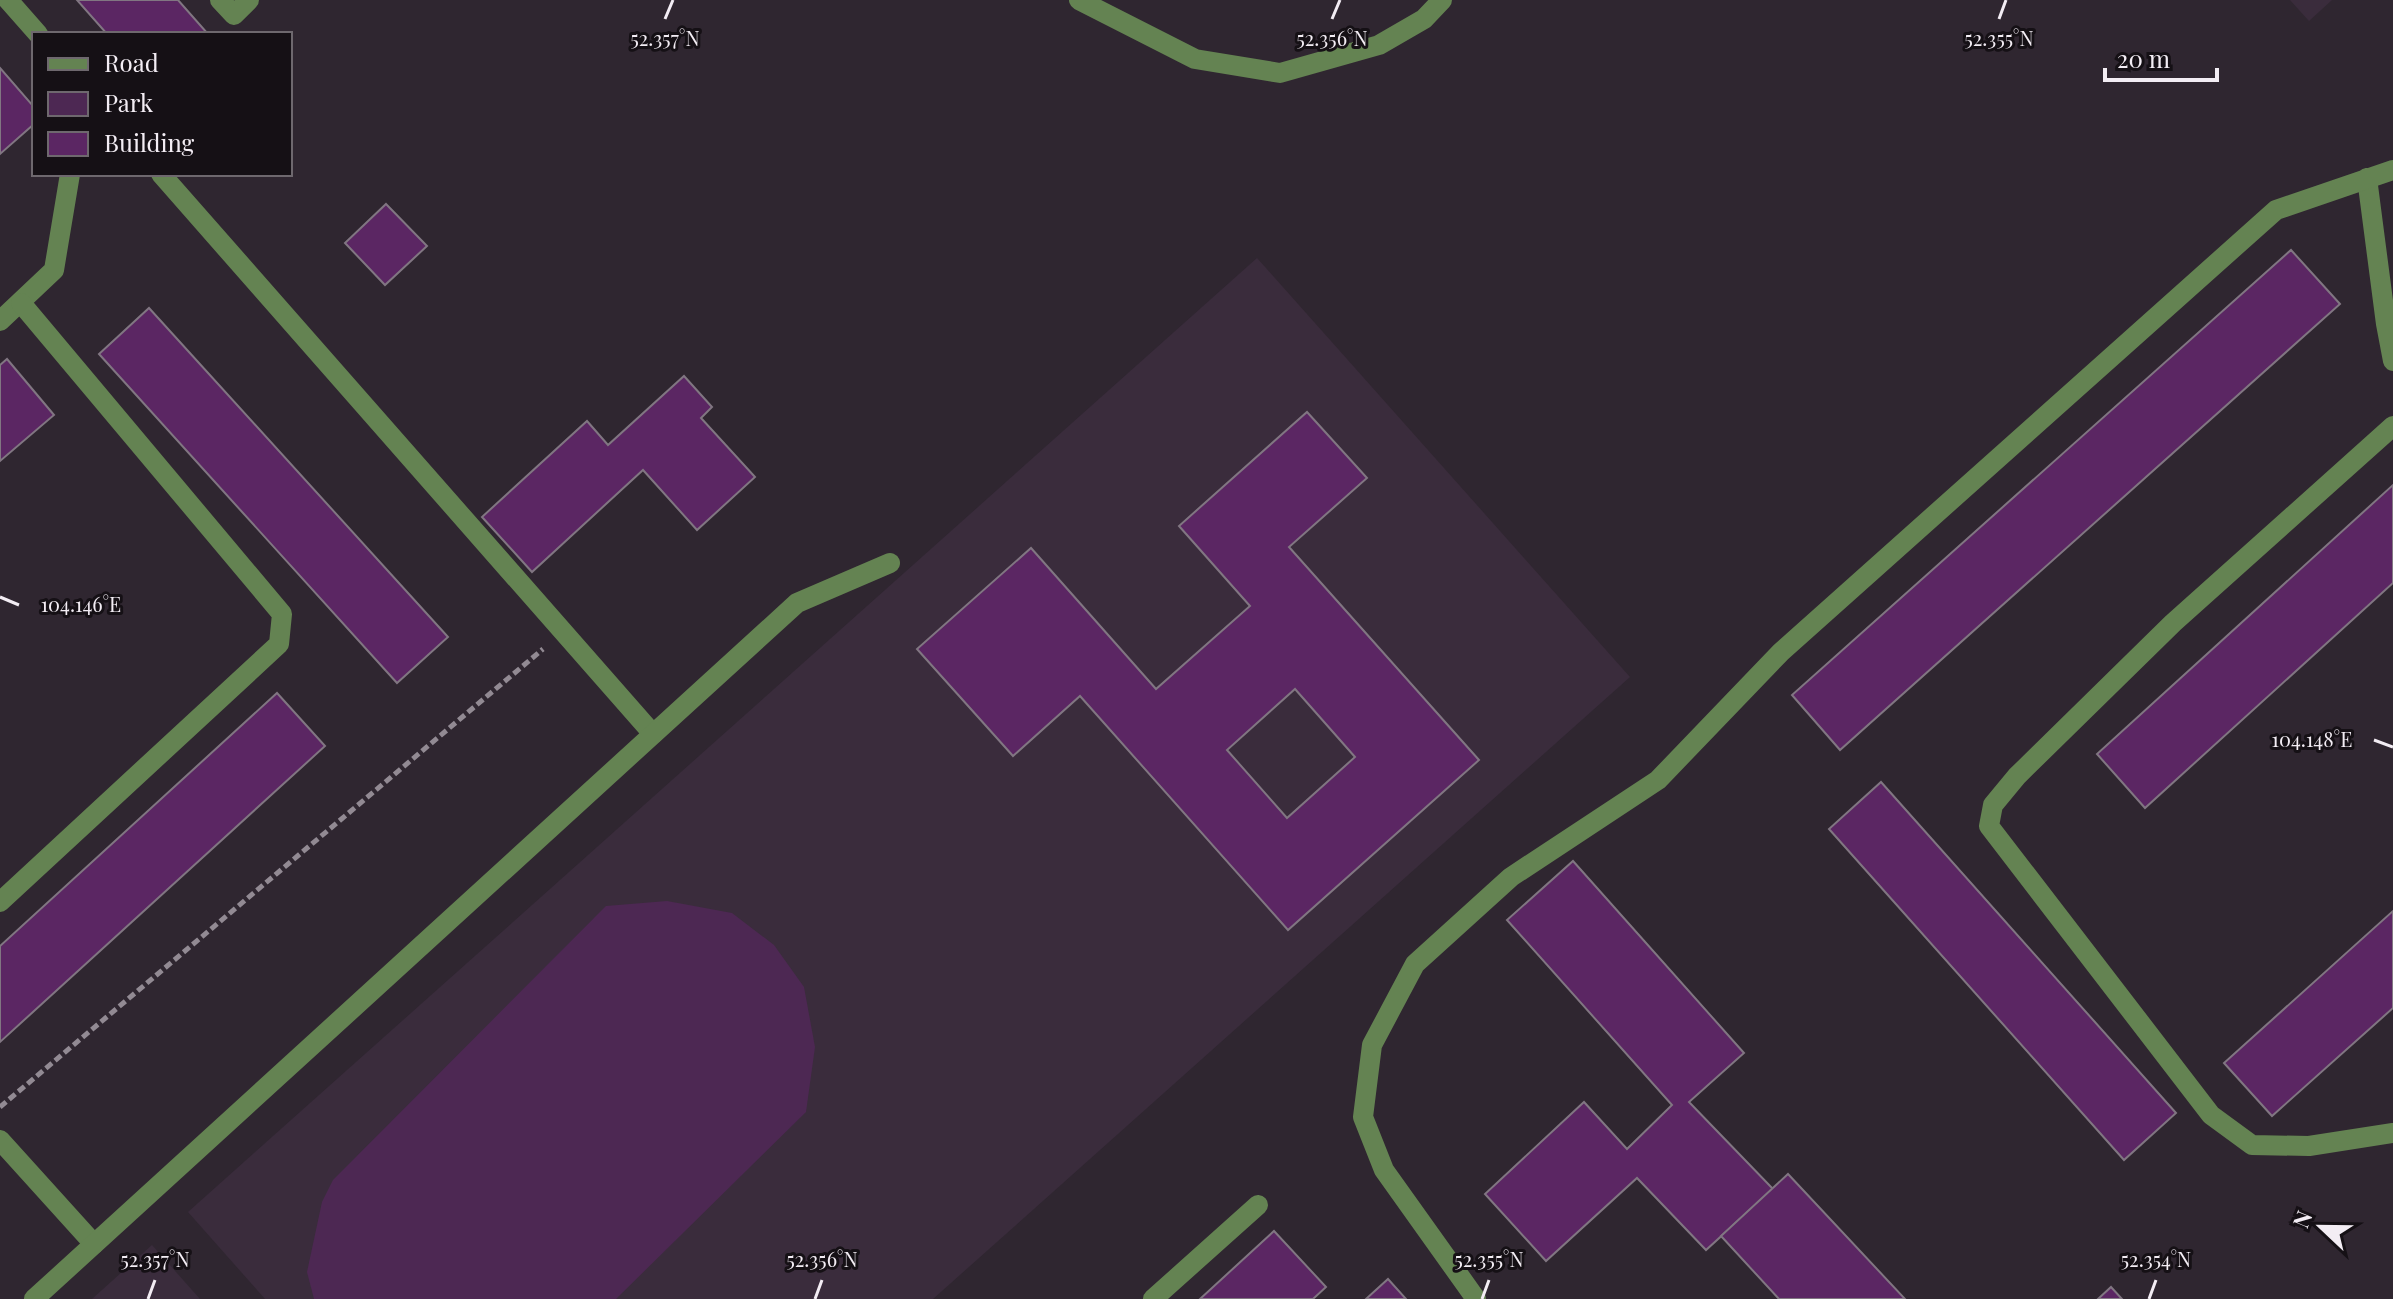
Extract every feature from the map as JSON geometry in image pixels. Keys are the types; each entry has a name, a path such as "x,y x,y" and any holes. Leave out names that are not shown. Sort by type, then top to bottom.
{"lane":[{"path":"8,0 36,32"},
{"path":"220,0 234,15 249,0"},
{"path":"1079,0 1195,59 1280,73 1379,45 1424,19 1442,0"},
{"path":"1476,1299 1384,1170 1363,1117 1372,1045 1415,964 1511,877 1658,780 1781,652 2276,210 2393,170"},
{"path":"0,321 54,270 70,176"},
{"path":"163,176 653,734"},
{"path":"2367,178 2393,361"},
{"path":"0,902 279,644 282,614 21,303"},
{"path":"2393,426 2173,623 2017,776 1993,805 1989,826 2211,1115 2252,1145 2309,1146 2393,1133"},
{"path":"34,1299 797,603 890,563"},
{"path":"0,1140 94,1244"},
{"path":"1153,1299 1258,1205"}],"path":[{"path":"0,1107 563,632"}],"shaded area":[{"path":"2290,0 2332,0 2309,21"},
{"path":"1257,258 1630,677 933,1299 265,1299 188,1212"},
{"path":"152,1245 200,1299 92,1299"}],"green space":[{"path":"667,901 732,913 774,945 804,987 815,1047 806,1112 616,1299 314,1299 307,1272 322,1202 333,1180 606,906"}],"building":[{"path":"77,0 178,0 206,32 105,32"},
{"path":"0,68 32,105 32,126 0,154"},
{"path":"386,204 427,246 385,285 345,243"},
{"path":"2291,250 2340,304 1840,750 1792,695"},
{"path":"149,308 448,637 397,683 99,354"},
{"path":"7,359 54,415 0,461 0,365"},
{"path":"684,376 712,407 701,418 755,477 697,530 643,470 532,572 482,517 587,421 608,445"},
{"path":"1307,412 1367,478 1289,547 1479,760 1288,930 1080,696 1013,756 917,649 1031,548 1156,689 1250,606 1179,526","holes":["1295,689 1355,757 1287,818 1227,750"]},
{"path":"2393,485 2393,583 2145,808 2097,754"},
{"path":"277,693 325,746 0,1042 0,946"},
{"path":"1881,782 2176,1113 2124,1160 1829,829"},
{"path":"1573,861 1744,1053 1689,1102 1773,1189 1706,1250 1637,1178 1546,1261 1485,1194 1584,1102 1627,1149 1672,1105 1507,920"},
{"path":"2393,911 2393,1008 2272,1116 2224,1063"},
{"path":"1788,1174 1905,1299 1779,1299 1721,1236"},
{"path":"1274,1231 1326,1287 1313,1299 1200,1299"},
{"path":"1388,1279 1406,1299 1366,1299"},
{"path":"2111,1287 2122,1299 2098,1299"}]}
